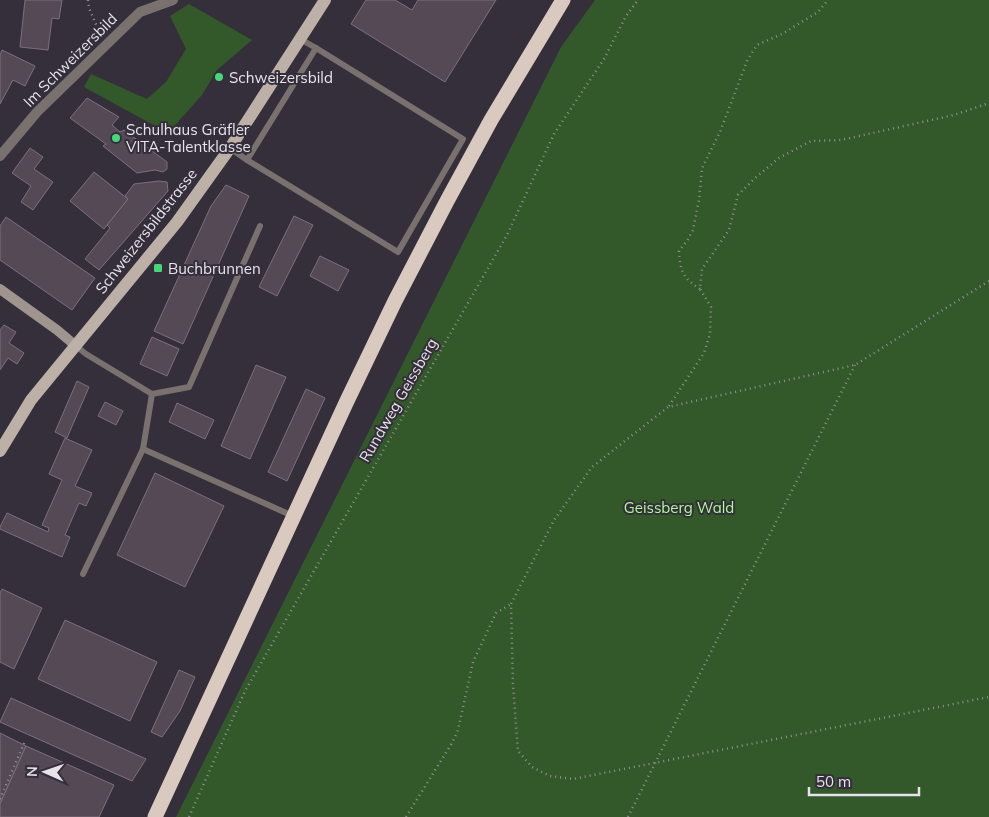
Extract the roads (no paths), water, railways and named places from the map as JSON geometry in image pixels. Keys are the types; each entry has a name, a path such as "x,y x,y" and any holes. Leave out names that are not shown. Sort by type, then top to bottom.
{"highway":[{"path":"155,817 391,309 490,120 563,0"}],"main road":[{"name":"Schweizersbildstrasse","path":"0,451 31,400 177,222 230,148 325,0"}],"street":[{"name":"Im Schweizersbild","path":"0,156 37,112 140,12 173,0"},
{"path":"0,289 76,346"}],"lane":[{"path":"230,148 398,252 463,139 300,39"},
{"path":"247,160 316,48"},
{"path":"76,346 152,394 189,387 260,226"},
{"path":"83,574 144,449 152,394"},
{"path":"144,449 294,517"}],"place":[{"name":"Schweizersbild","path":"219,77"},
{"name":"Schulhaus Gräfler VITA-Talentklasse","path":"116,138"},
{"name":"Buchbrunnen","path":"158,268"}],"park label":[{"name":"Geissberg Wald","path":"679,507"}]}
